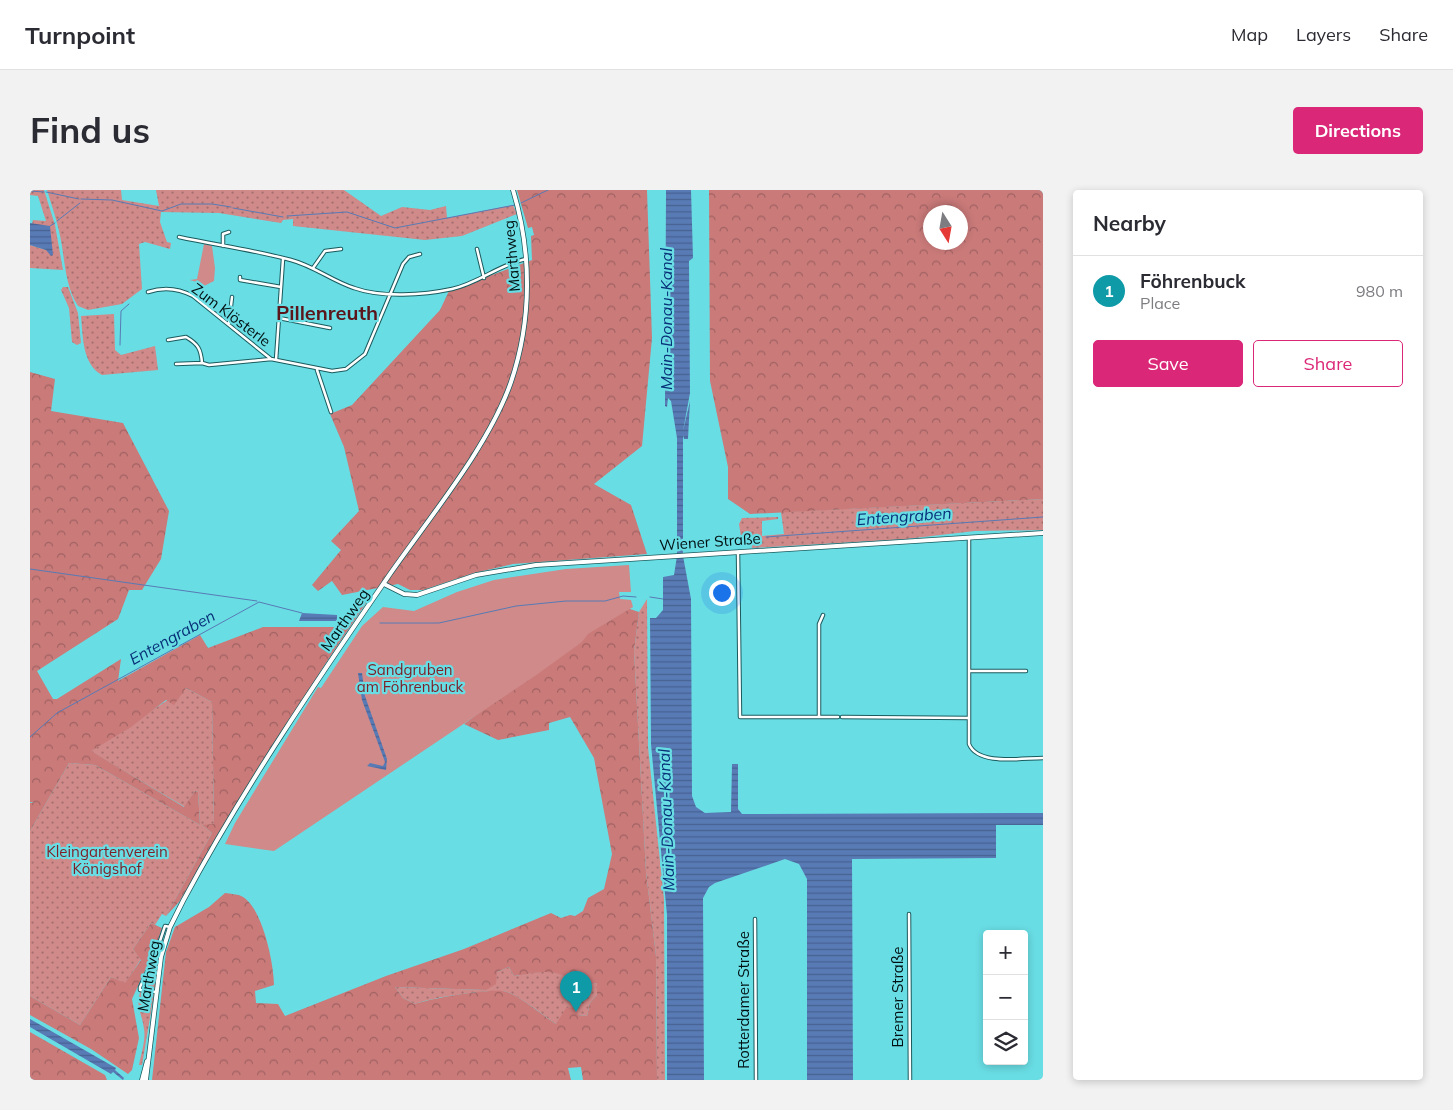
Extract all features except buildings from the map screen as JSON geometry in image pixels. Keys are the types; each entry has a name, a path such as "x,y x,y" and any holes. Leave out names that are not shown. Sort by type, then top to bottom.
{"main road":[{"name":"Marthweg","path":"144,1078 162,957 170,927 191,887 288,725 464,468 491,426 506,395 517,362 524,329 527,299 523,228 513,190"},
{"name":"Wiener Straße","path":"384,584 401,593 417,595 468,577 512,568 685,555 1043,533"}],"street":[{"path":"223,246 223,234 229,232"},
{"path":"179,237 283,258 312,268 352,288 380,294 451,289 484,278 511,263 526,259"},
{"path":"312,268 325,251 341,249"},
{"path":"477,249 484,278"},
{"name":"Zum Klösterle","path":"176,364 202,363 217,365 271,359 332,372 346,368 365,354 405,260 412,255 420,254"},
{"path":"276,360 283,258"},
{"path":"240,277 240,280 281,287"},
{"name":"Zum Klösterle","path":"148,292 166,288 186,292 229,323 271,359"},
{"path":"229,323 232,297"},
{"path":"279,318 330,328"},
{"path":"168,340 186,337 197,344 201,351 202,363"},
{"path":"316,370 331,412"},
{"path":"969,538 969,739 976,754 986,758 1043,758"},
{"path":"738,552 740,564 740,717 969,718"},
{"path":"819,718 819,624 823,615"},
{"path":"968,671 1026,671"},
{"name":"Bremer Straße","path":"910,914 910,1080"},
{"name":"Rotterdamer Straße","path":"755,919 756,1080"},
{"path":"156,992 140,990 140,987 156,953 165,926 170,927"}],"green space":[{"path":"30,190 44,190 55,225 63,270 30,268 30,245 46,250 50,227 32,224 33,220 46,221 38,196 30,195"},
{"path":"47,190 121,190 122,200 159,206 156,190 344,190 381,216 402,207 430,210 446,206 447,218 513,205 517,214 462,236 425,240 293,226 293,219 283,220 281,223 219,213 161,212 160,222 167,242 171,243 170,249 145,242 139,244 142,289 122,304 88,310 78,306 73,298 59,231"},
{"path":"517,190 647,190 652,338 642,446 594,484 631,505 647,554 513,564 474,573 423,590 410,590 398,584 342,595 332,581 318,591 312,585 341,550 331,541 359,511 344,447 330,414 352,405 440,310 449,291 532,260 531,236 534,235 532,227 528,228"},
{"path":"709,190 1043,190 1043,499 750,514 728,499 728,467 710,381"},
{"path":"204,244 212,246 215,268 214,281 200,288 197,282 190,280 197,279"},
{"path":"63,287 68,287 78,313 81,343 77,345 72,342 69,308 61,290"},
{"path":"114,314 115,350 121,355 155,346 158,370 102,375 95,370 87,357 83,341 81,316"},
{"path":"30,372 55,379 51,411 123,423 169,511 161,559 142,590 129,590 118,619 37,671 53,699 57,699 121,659 118,681 200,635 208,648 263,627 341,627 355,601 368,600 322,669 179,902 166,916 212,833 202,825 214,824 212,702 186,688 174,705 166,700 131,727 91,751 184,807 195,791 198,792 200,825 95,765 69,763 30,831 30,803 34,803 30,802"},
{"path":"1043,499 1043,530 975,531 906,539 752,548 751,543 742,543 739,524 742,518 778,517 778,519 762,521 762,536 784,534 781,512"},
{"name":"Sandgruben am Föhrenbuck","path":"629,565 631,592 619,592 620,599 631,600 633,607 588,634 582,642 535,676 274,851 225,844 235,823 318,687 321,688 362,626 383,607 414,611 457,592 494,580 566,569"},
{"path":"647,599 648,747 664,899 665,1080 657,1080 656,956 646,872 634,651 639,612"},
{"path":"624,607 639,612 634,651 646,872 656,956 657,1080 583,1080 581,1067 568,1068 571,1080 152,1080 166,952 175,927 209,907 225,893 239,895 255,911 261,923 269,950 274,985 255,991 256,1003 278,1004 285,1016 386,976 464,949 551,913 561,918 570,915 575,916 583,911 588,898 604,889 612,854 594,758 570,717 549,723 549,730 498,740 464,724","holes":["509,967 514,976 541,972 556,973 563,975 580,986 597,983 597,995 590,1003 587,1016 578,1015 576,1007 566,1008 556,1024 513,994 507,992 475,992 415,1004 403,998 395,987 486,990 496,984 497,972"]},
{"name":"Kleingartenverein Königshof","path":"186,688 212,702 214,825 202,825 212,833 166,916 162,914 155,925 151,923 133,949 141,959 125,984 111,977 80,1025 30,996 30,831 69,763 95,765 200,825 198,792 195,791 185,807 90,751"},
{"path":"151,923 162,928 155,949 132,999 139,1038 132,1070 128,1074 91,1049 30,1015 30,996 80,1025 111,977 125,983 141,960 133,949"},
{"path":"158,959 160,959 142,1065 139,1065 144,1033 138,1002 144,984 151,983 153,979 149,976"},
{"path":"509,967 514,976 548,971 563,975 580,985 597,983 597,995 590,1003 587,1016 578,1015 556,1024 507,992 488,991 461,994 415,1004 403,998 395,987 486,990 497,972"},
{"path":"30,1032 105,1075 107,1080 30,1080"}],"water":[{"name":"Main-Donau-Kanal","path":"666,190 691,190 693,258 689,261 690,393 683,431 690,401 688,439 684,439 683,435 683,556 691,599 692,796 696,807 705,813 731,812 732,764 738,764 738,809 742,814 1043,813 1043,825 996,825 996,858 852,859 853,1080 807,1080 807,879 799,864 785,859 715,883 709,887 703,898 704,1080 667,1080 667,915 651,744 650,618 656,618 663,610 663,577 674,575 677,556 677,438 671,401 668,398 667,407 665,406"},
{"path":"30,223 50,226 53,255 51,256 46,250 30,245"},
{"path":"302,613 337,615 337,621 299,621"},
{"path":"358,673 362,673 365,696 387,759 386,770 367,766 370,763 383,766 385,762 362,700"},
{"path":"30,1019 116,1068 115,1070 124,1078 123,1080 113,1072 111,1074 30,1027"}],"waterway":[{"path":"521,203 548,190"},
{"path":"30,191 44,192"},
{"path":"46,192 79,199"},
{"path":"81,199 112,200 162,211 181,204 212,204 231,207"},
{"path":"57,221 80,203"},
{"path":"287,216 347,212 395,228 515,205"},
{"path":"233,208 283,217"},
{"path":"50,226 55,223"},
{"path":"120,345 121,311 129,304"},
{"name":"Entengraben","path":"766,537 1043,517"},
{"path":"30,569 257,601"},
{"name":"Entengraben","path":"380,623 439,623 516,606 566,601 605,601 623,596 636,597"},
{"name":"Entengraben","path":"650,597 663,599"},
{"name":"Entengraben","path":"30,737 57,713 259,602 302,613"}],"place":[{"name":"Föhrenbuck","path":"576,1012"}],"district":[{"name":"Pillenreuth","path":"327,313"}]}
